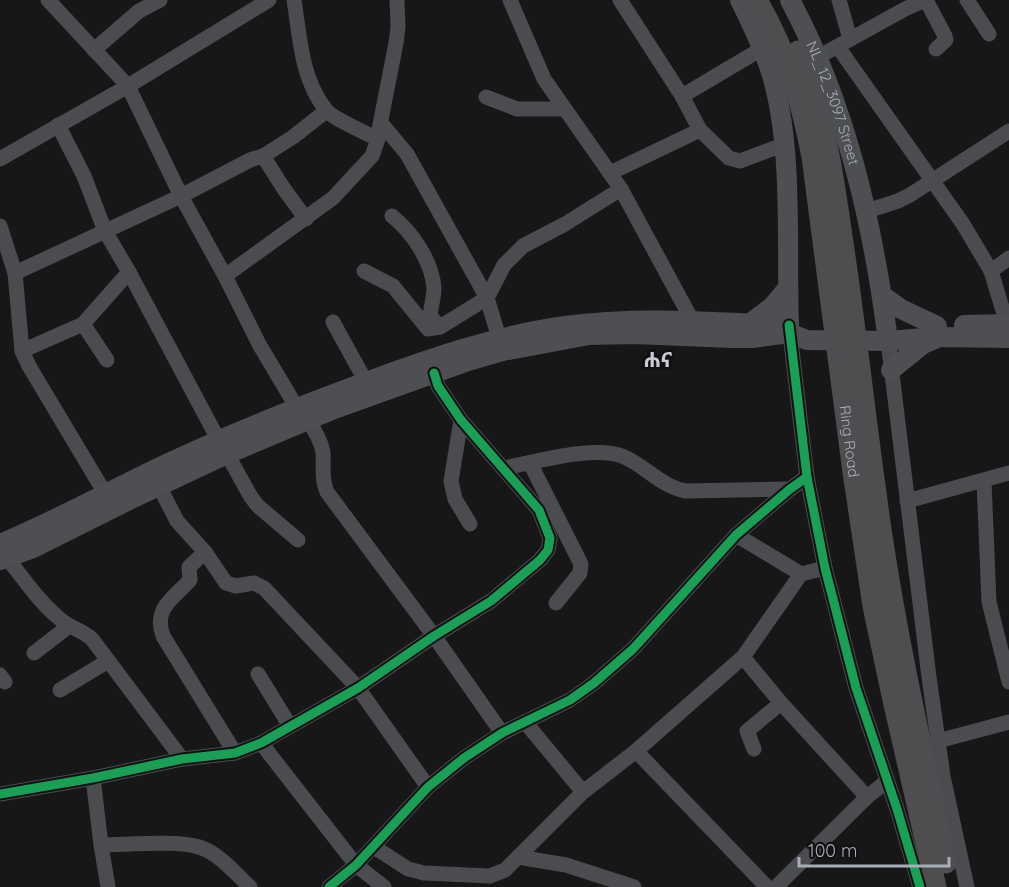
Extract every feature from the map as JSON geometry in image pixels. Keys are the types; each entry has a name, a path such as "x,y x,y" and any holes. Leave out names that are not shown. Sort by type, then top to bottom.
{"highway":[{"name":"Ring Road","path":"756,0 780,44 792,73 812,157 873,606 936,887"},
{"name":"Ring Road","path":"772,0 792,35 805,66 828,147 856,331 876,493 898,639 951,887"}],"main road":[{"path":"740,0 763,48 772,75 781,118 786,192 788,288 798,332"},
{"name":"NL_12_3097 Street","path":"790,0 818,57 849,145 867,212 883,296 886,336"},
{"path":"749,324 772,307 788,288"},
{"path":"883,296 937,332"},
{"path":"29,541 106,495 160,467 223,448 303,414 403,376 450,351 499,338 565,326 631,320 749,324 798,332 886,336 1008,329"},
{"path":"303,414 366,382 434,373 503,351 589,335 634,334 742,338 798,332"},
{"path":"891,370 937,332"},
{"path":"2,554 159,486 223,448"}],"street":[{"path":"48,0 128,86 181,196 259,344 320,440 323,451 324,486 327,492 434,636 502,733"},
{"path":"94,50 139,11 160,0"},
{"path":"0,158 128,86 269,0"},
{"path":"294,0 304,66 308,79 326,111 378,139"},
{"path":"225,276 333,198 372,156 378,139 396,43 397,0"},
{"path":"510,0 543,79 621,189 693,322"},
{"path":"620,0 682,96 699,130 734,161 740,161 783,145"},
{"path":"839,0 844,43 963,224 991,271 1008,329"},
{"path":"818,57 926,0 946,40 936,49"},
{"path":"967,0 989,34"},
{"path":"682,96 763,48"},
{"path":"486,97 517,109 564,109"},
{"path":"15,273 181,196 250,160 263,156 293,137 326,111"},
{"path":"381,123 407,154 487,298 499,338"},
{"path":"58,125 84,176 105,231 251,497 258,506 298,540"},
{"path":"610,173 699,130"},
{"path":"867,212 898,201 1009,131"},
{"path":"372,156 397,140"},
{"path":"263,156 306,219"},
{"path":"364,271 393,286 428,329 440,327 487,298 504,265 523,246 565,224 621,189"},
{"path":"392,216 410,232 426,261 434,286 430,316 440,327"},
{"path":"0,226 15,273 22,351 28,366 106,495"},
{"path":"991,271 1009,258"},
{"path":"22,351 83,324 129,272"},
{"path":"333,322 366,382"},
{"path":"83,324 107,360"},
{"path":"798,332 807,477 825,568 856,688 920,887"},
{"path":"886,336 943,776 967,887"},
{"path":"0,794 93,778 182,759 235,753 261,743 358,688 491,600 540,560 548,550 550,538 539,510 461,420 438,386 434,373"},
{"path":"461,420 451,481 455,500 470,524"},
{"path":"504,468 593,452 609,452 635,463 677,489 686,491 790,489"},
{"path":"530,463 581,564 580,573 556,603"},
{"path":"907,501 1009,473"},
{"path":"329,887 374,847 428,788 464,758 502,733 570,700 594,683 633,649 736,536 807,477"},
{"path":"984,480 989,602 1009,682"},
{"path":"159,486 177,521 205,552 226,583 231,586 254,583 264,588 358,688 428,788"},
{"path":"736,536 801,574"},
{"path":"205,552 191,563 190,580 165,606 159,617 159,626 235,753"},
{"path":"2,554 44,604 69,626 85,632 92,639 182,759"},
{"path":"374,847 408,868 424,873 490,876 506,870 583,792 636,751 743,657 801,574 825,568"},
{"path":"34,653 69,626"},
{"path":"743,657 781,703 867,797"},
{"path":"60,690 108,661"},
{"path":"258,674 290,726"},
{"path":"754,748 747,731 781,703"},
{"path":"525,722 583,792"},
{"path":"938,741 1009,722"},
{"path":"261,743 356,865 384,887"},
{"path":"636,751 767,887"},
{"path":"93,778 108,887"},
{"path":"776,887 867,797 887,781"},
{"path":"101,845 184,844 200,847 224,863 250,887"},
{"path":"518,857 566,865 612,884 634,887"},
{"path":"437,887 446,873"}],"cycle path":[{"path":"789,325 807,477 825,568 856,688 897,809 920,887"},
{"path":"0,794 93,778 182,759 235,753 261,743 358,688 434,636 491,601 540,560 548,550 550,538 539,510 461,420 438,386 434,373"},
{"path":"329,887 356,865 428,787 464,758 502,733 570,700 594,683 633,649 736,535 807,477"}],"district":[{"name":"ሐና","path":"658,360"}]}
